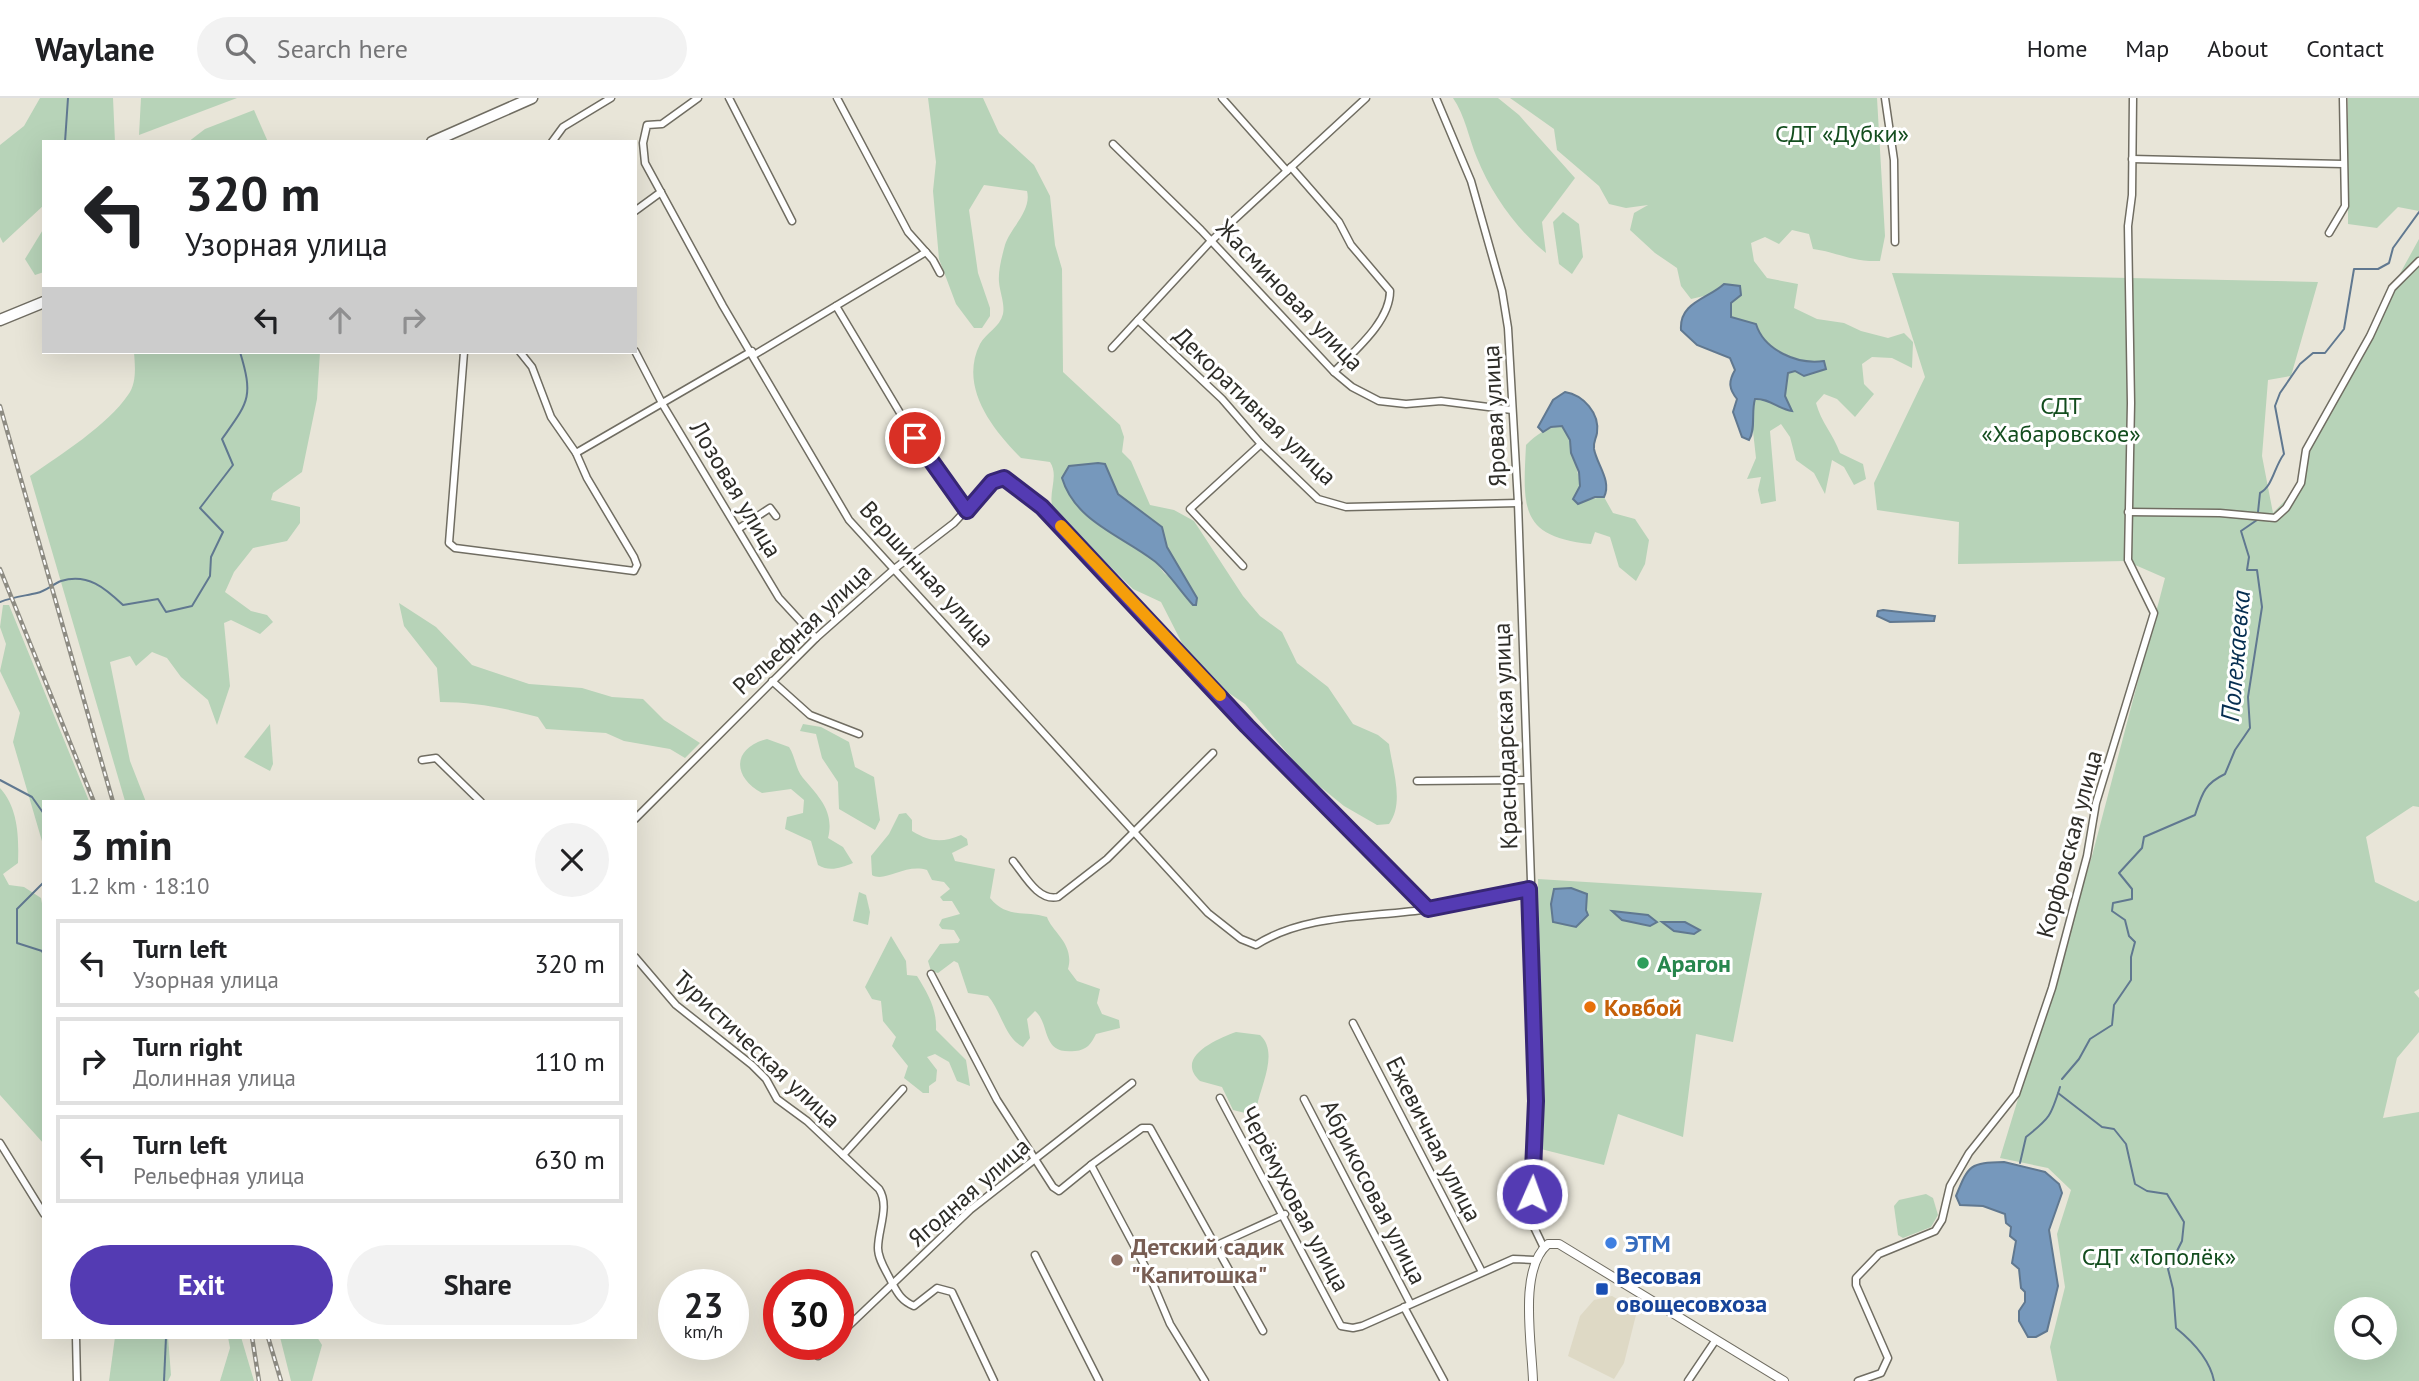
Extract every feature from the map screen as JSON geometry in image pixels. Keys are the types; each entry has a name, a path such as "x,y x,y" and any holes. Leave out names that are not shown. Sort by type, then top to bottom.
{"highway":[{"path":"437,140 532,98"},
{"path":"0,320 42,303"}],"street":[{"path":"553,140 563,127 611,98"},
{"name":"Вершинная улица","path":"698,98 662,124 647,125 643,143 645,163 845,513 893,570 1021,705 1058,751 1135,829 1208,913 1241,939 1256,945 1284,930 1315,923 1428,909"},
{"path":"729,98 792,221"},
{"path":"837,98 908,232 940,273"},
{"path":"1222,98 1339,222 1358,255 1390,291 1390,301 1363,342 1334,372"},
{"path":"1112,348 1210,242 1366,98"},
{"name":"Яровая улица","path":"1436,98 1471,181 1502,291 1508,328 1521,597"},
{"path":"1885,98 1894,160 1895,242"},
{"name":"Корфовская улица","path":"1858,1381 1881,1373 1888,1358 1856,1285 1856,1278 1879,1254 1935,1231 1942,1220 1950,1186 1969,1153 2016,1094 2052,988 2087,856 2096,803 2154,613 2128,560 2131,403 2129,250 2133,98"},
{"path":"2329,233 2345,206 2343,98"},
{"name":"Жасминовая улица","path":"1113,144 1334,372 1352,387 1379,401 1406,404 1441,401 1512,410"},
{"path":"2132,159 2343,164"},
{"path":"637,210 661,192"},
{"path":"576,453 926,252"},
{"path":"2127,512 2220,513 2275,518 2296,494 2305,470 2305,450 2374,328 2392,288 2419,261"},
{"path":"836,306 915,438 967,511"},
{"name":"Декоративная улица","path":"1138,320 1222,399 1261,444 1318,499 1332,505 1518,503"},
{"path":"464,354 449,543 455,548 634,571 637,565 634,556 587,478 576,453 551,416 531,367 521,354"},
{"name":"Лозовая улица","path":"637,354 663,405 779,598 816,638"},
{"path":"1243,566 1190,509 1261,444"},
{"name":"Рельефная улица","path":"637,817 816,638 893,570 967,511 992,482 1004,478 1042,507 1247,726 1428,909"},
{"path":"738,529 770,508 776,516"},
{"name":"Краснодарская улица","path":"1521,597 1536,1101 1532,1223 1544,1248"},
{"path":"772,681 810,715 859,734"},
{"path":"1013,861 1041,894 1052,899 1099,866 1213,753"},
{"path":"422,760 436,758 479,800"},
{"path":"1417,781 1527,780"},
{"path":"1428,909 1529,889"},
{"name":"Туристическая улица","path":"637,959 676,1005 752,1065 766,1079 777,1099 807,1121 882,1192 882,1224 878,1250 893,1285"},
{"path":"931,974 998,1100 1057,1191 1142,1128 1150,1128 1263,1331"},
{"name":"Ежевичная улица","path":"1353,1023 1482,1272"},
{"name":"Ягодная улица","path":"854,1321 970,1210 1132,1083"},
{"path":"843,1155 903,1089"},
{"name":"Черёмуховая улица","path":"1220,1098 1284,1214 1341,1326 1353,1328 1407,1305"},
{"name":"Абрикосовая улица","path":"1304,1099 1444,1381"},
{"path":"0,1143 42,1211"},
{"path":"1091,1165 1153,1283 1170,1325 1205,1381"},
{"path":"1217,1245 1284,1214"},
{"path":"1533,1381 1529,1287 1534,1260 1544,1248 1559,1244 1714,1341 1784,1381"},
{"path":"1035,1255 1099,1381"},
{"path":"1407,1305 1513,1259 1534,1260"},
{"path":"893,1285 902,1299 914,1306 937,1288 952,1292 994,1381"},
{"path":"76,1339 77,1381"},
{"path":"1688,1381 1714,1341"}],"shaded area":[{"path":"1612,1296 1637,1311 1624,1363 1614,1379 1568,1356 1580,1316 1594,1300"}],"green space":[{"path":"40,98 113,98 115,140 42,140 42,207 3,243 0,237 0,145 24,126"},
{"path":"141,98 237,98 139,135"},
{"path":"928,98 983,98 999,133 1034,165 1050,196 1055,245 1062,269 1063,372 1120,425 1124,437 1122,452 1131,461 1150,505 1174,510 1194,521 1243,596 1260,616 1282,632 1297,663 1328,687 1353,724 1378,735 1389,744 1397,796 1394,816 1389,824 1377,825 1344,806 1307,776 1245,704 1226,691 1184,647 1161,602 1133,589 1054,511 1051,499 1054,474 1050,462 1021,458 989,420 976,391 973,375 975,360 980,344 999,323 1003,314 999,273 1005,245 1026,205 1027,191 984,185 969,210 978,273 990,308 990,316 982,328 974,328 956,304 939,259 933,191 936,162","holes":["1098,463 1107,468 1118,494 1162,527 1167,547 1197,598 1164,573 1155,561 1134,548"]},
{"path":"1453,98 1498,98 1519,115 1575,178 1542,222 1546,253 1515,222 1497,197 1474,151 1461,112"},
{"name":"СДТ «Дубки»","path":"1510,98 1877,98 1885,236 1880,261 1861,260 1813,249 1809,234 1792,230 1779,244 1765,237 1751,243 1754,261 1767,278 1798,284 1794,308 1817,319 1844,323 1888,338 1904,333 1913,342 1912,368 1892,358 1872,357 1862,364 1864,384 1874,394 1855,417 1837,399 1824,394 1816,403 1840,453 1863,464 1866,479 1854,485 1844,467 1832,460 1825,494 1814,473 1796,460 1790,437 1781,424 1770,431 1776,501 1761,504 1758,490 1761,477 1747,479 1756,458 1751,413 1755,399 1765,400 1792,411 1785,396 1787,373 1795,370 1804,376 1826,369 1771,347 1745,323 1731,317 1731,303 1713,294 1691,299 1681,286 1677,268 1655,253 1630,230 1634,213 1648,205 1626,208 1609,204 1599,186 1557,150 1554,129"},
{"path":"2348,98 2419,98 2419,211 2398,207 2377,228 2348,224"},
{"path":"254,110 267,140 191,140 205,129"},
{"path":"1563,212 1579,224 1583,257 1572,274 1559,264 1553,222"},
{"path":"42,231 42,273 35,275 25,259"},
{"name":"СДТ «Хабаровское»","path":"2419,239 2419,807 2413,806 2366,837 2375,882 2416,902 2419,900 2419,989 2414,992 2419,998 2419,1032 2397,1058 2383,1118 2419,1112 2419,1381 2057,1381 2050,1347 2065,1287 2057,1234 2071,1190 2048,1168 2000,1158 2092,856 2165,578 2126,561 1958,564 1959,522 1877,510 1874,483 1925,377 1892,273 2318,282 2291,376 2268,380 2262,456 2273,513 2297,488 2307,443"},
{"path":"134,354 320,354 317,399 302,472 273,493 271,500 300,507 300,523 287,541 253,548 234,572 225,592 251,611 267,615 273,622 260,634 231,620 224,623 230,686 217,725 208,700 181,677 167,658 152,652 136,666 130,656 110,662 130,761 145,800 125,800 30,476 83,439 108,417 128,395 135,374"},
{"path":"1562,426 1570,440 1584,500 1604,497 1613,513 1635,519 1649,540 1645,564 1636,581 1619,567 1610,537 1595,532 1591,544 1567,540 1538,526 1530,515 1525,486 1526,445 1542,432"},
{"path":"399,603 436,627 472,665 529,684 582,688 612,697 643,699 664,720 700,743 685,758 670,749 624,741 606,733 546,729 538,717 514,711 477,704 440,702 437,668 404,626"},
{"path":"3,605 9,605 89,800 42,800 42,841 13,742 20,713 0,671 6,644 0,627"},
{"path":"270,724 273,764 270,771 244,757"},
{"path":"803,724 821,727 849,742 855,767 874,777 880,820 875,830 839,809 838,782 822,758 816,734 800,731"},
{"path":"767,739 789,747 801,775 827,812 830,828 828,838 843,847 853,863 831,869 818,865 811,841 785,829 787,817 803,813 804,800 791,789 762,793 745,779 741,771 742,756 747,749"},
{"path":"0,788 14,813 18,843 18,863 3,874 9,885 24,887 41,898 42,903 42,1142 0,1095"},
{"path":"906,813 912,820 912,831 925,837 942,840 961,835 967,839 968,845 952,853 955,861 995,869 990,898 996,905 1010,911 1047,917 1066,946 1068,969 1077,981 1100,989 1097,1003 1102,1014 1119,1020 1120,1028 1096,1034 1086,1048 1064,1051 1051,1044 1035,1011 1027,1019 1030,1038 1023,1047 1007,1031 988,996 968,993 958,963 954,961 938,973 931,971 928,961 940,944 958,943 960,940 954,930 942,929 939,925 942,919 960,914 952,901 943,901 940,897 950,889 944,882 932,880 927,870 911,869 883,877 872,875 871,856 889,834 899,814"},
{"name":"Арагон","path":"1538,879 1762,893 1733,1042 1696,1034 1683,1137 1618,1114 1604,1165 1541,1149"},
{"path":"859,892 866,895 870,912 868,925 853,921"},
{"path":"891,936 906,961 907,975 917,976 928,995 935,1015 936,1030 966,1060 970,1086 957,1081 949,1062 935,1054 927,1057 937,1070 936,1081 929,1086 929,1093 923,1093 904,1078 908,1066 892,1046 896,1037 883,1021 881,1001 872,999 865,987"},
{"path":"1236,1032 1260,1035 1268,1050 1267,1069 1257,1106 1245,1113 1233,1110 1222,1087 1200,1081 1193,1072 1192,1064 1195,1057 1209,1044"},
{"path":"1926,1194 1933,1198 1938,1215 1931,1227 1903,1238 1898,1235 1894,1206 1899,1200"},
{"path":"115,1339 168,1339 171,1375 168,1381 109,1381"},
{"path":"228,1339 242,1339 254,1381 220,1381 230,1348"},
{"path":"280,1339 318,1339 322,1345 312,1381 291,1381"}],"water":[{"path":"1724,284 1740,286 1741,295 1731,303 1731,317 1756,324 1766,341 1783,354 1803,361 1824,361 1826,369 1804,376 1795,371 1788,373 1785,396 1792,411 1765,400 1755,399 1749,440 1742,437 1733,412 1737,399 1730,385 1735,370 1730,358 1697,345 1681,330 1685,313 1690,307"},
{"path":"1565,392 1584,401 1593,412 1597,426 1594,449 1606,485 1604,497 1595,497 1578,504 1573,499 1580,486 1579,472 1571,453 1570,440 1562,426 1551,427 1543,432 1538,427 1553,400"},
{"path":"1105,464 1118,494 1162,527 1167,547 1197,598 1196,605 1193,605 1158,564 1100,526 1068,493 1062,478 1069,466"},
{"path":"1878,611 1935,616 1934,621 1890,622 1877,616"},
{"path":"1571,888 1587,894 1588,915 1576,927 1553,922 1551,904 1554,889"},
{"path":"1612,911 1648,915 1657,922 1650,926 1622,920"},
{"path":"1662,922 1685,922 1700,930 1694,934 1674,931"},
{"path":"2004,1162 2045,1172 2059,1184 2062,1193 2049,1230 2058,1286 2047,1331 2036,1337 2028,1337 2019,1321 2025,1292 2021,1288 2019,1269 2012,1263 2016,1241 2010,1236 2011,1227 2006,1223 2005,1214 1983,1206 1960,1205 1956,1196 1964,1177 1972,1167"}],"waterway":[{"path":"65,140 68,98"},
{"name":"Полежаевка","path":"2258,512 2260,493 2268,486 2284,454 2275,406 2280,393 2300,364 2313,353 2325,353 2344,329 2354,269 2378,269 2389,263 2393,248 2419,212"},
{"path":"0,602 40,592 61,581 80,579 103,588 123,605 158,599 166,612 192,606 210,576 211,557 223,532 200,508 233,465 222,439 246,399 247,380 241,354"},
{"name":"Полежаевка","path":"2062,1079 2079,1059 2090,1039 2112,1025 2114,1005 2131,980 2131,957 2135,942 2129,936 2125,920 2112,911 2113,903 2132,899 2132,889 2119,873 2142,848 2144,837 2195,815 2205,790 2225,774 2235,750 2250,728 2248,697 2262,607 2257,570 2247,570 2249,557 2241,531 2257,520"},
{"path":"0,780 32,797 42,811"},
{"path":"42,884 17,909 17,943 42,951"},
{"name":"Полежаевка","path":"2020,1163 2026,1137 2049,1116 2060,1087"},
{"name":"Полежаевка","path":"2058,1093 2102,1127 2114,1129 2126,1144 2135,1184 2147,1191 2167,1194 2184,1222 2182,1241 2168,1269 2173,1289 2176,1328 2200,1352 2214,1381"},
{"path":"164,1381 166,1339"}],"railway":[{"path":"0,406 112,800"},
{"path":"0,569 93,800"},
{"path":"252,1339 259,1381"},
{"path":"269,1339 281,1381"}],"slow traffic":[{"path":"1061,526 1220,695"}],"place":[{"name":"Арагон","path":"1643,963"},
{"name":"Ковбой","path":"1590,1007"},
{"name":"ЭТМ","path":"1611,1243"},
{"name":"Детский садик \"Капитошка\"","path":"1117,1260"},
{"name":"Весовая овощесовхоза","path":"1602,1289"}],"route":[{"path":"915,438 967,511 992,482 999,478 1008,479 1042,507 1141,609 1247,726 1428,909 1529,889 1535,998 1536,1101 1532,1194"}],"park label":[{"name":"СДТ «Тополёк»","path":"2159,1256"}]}
